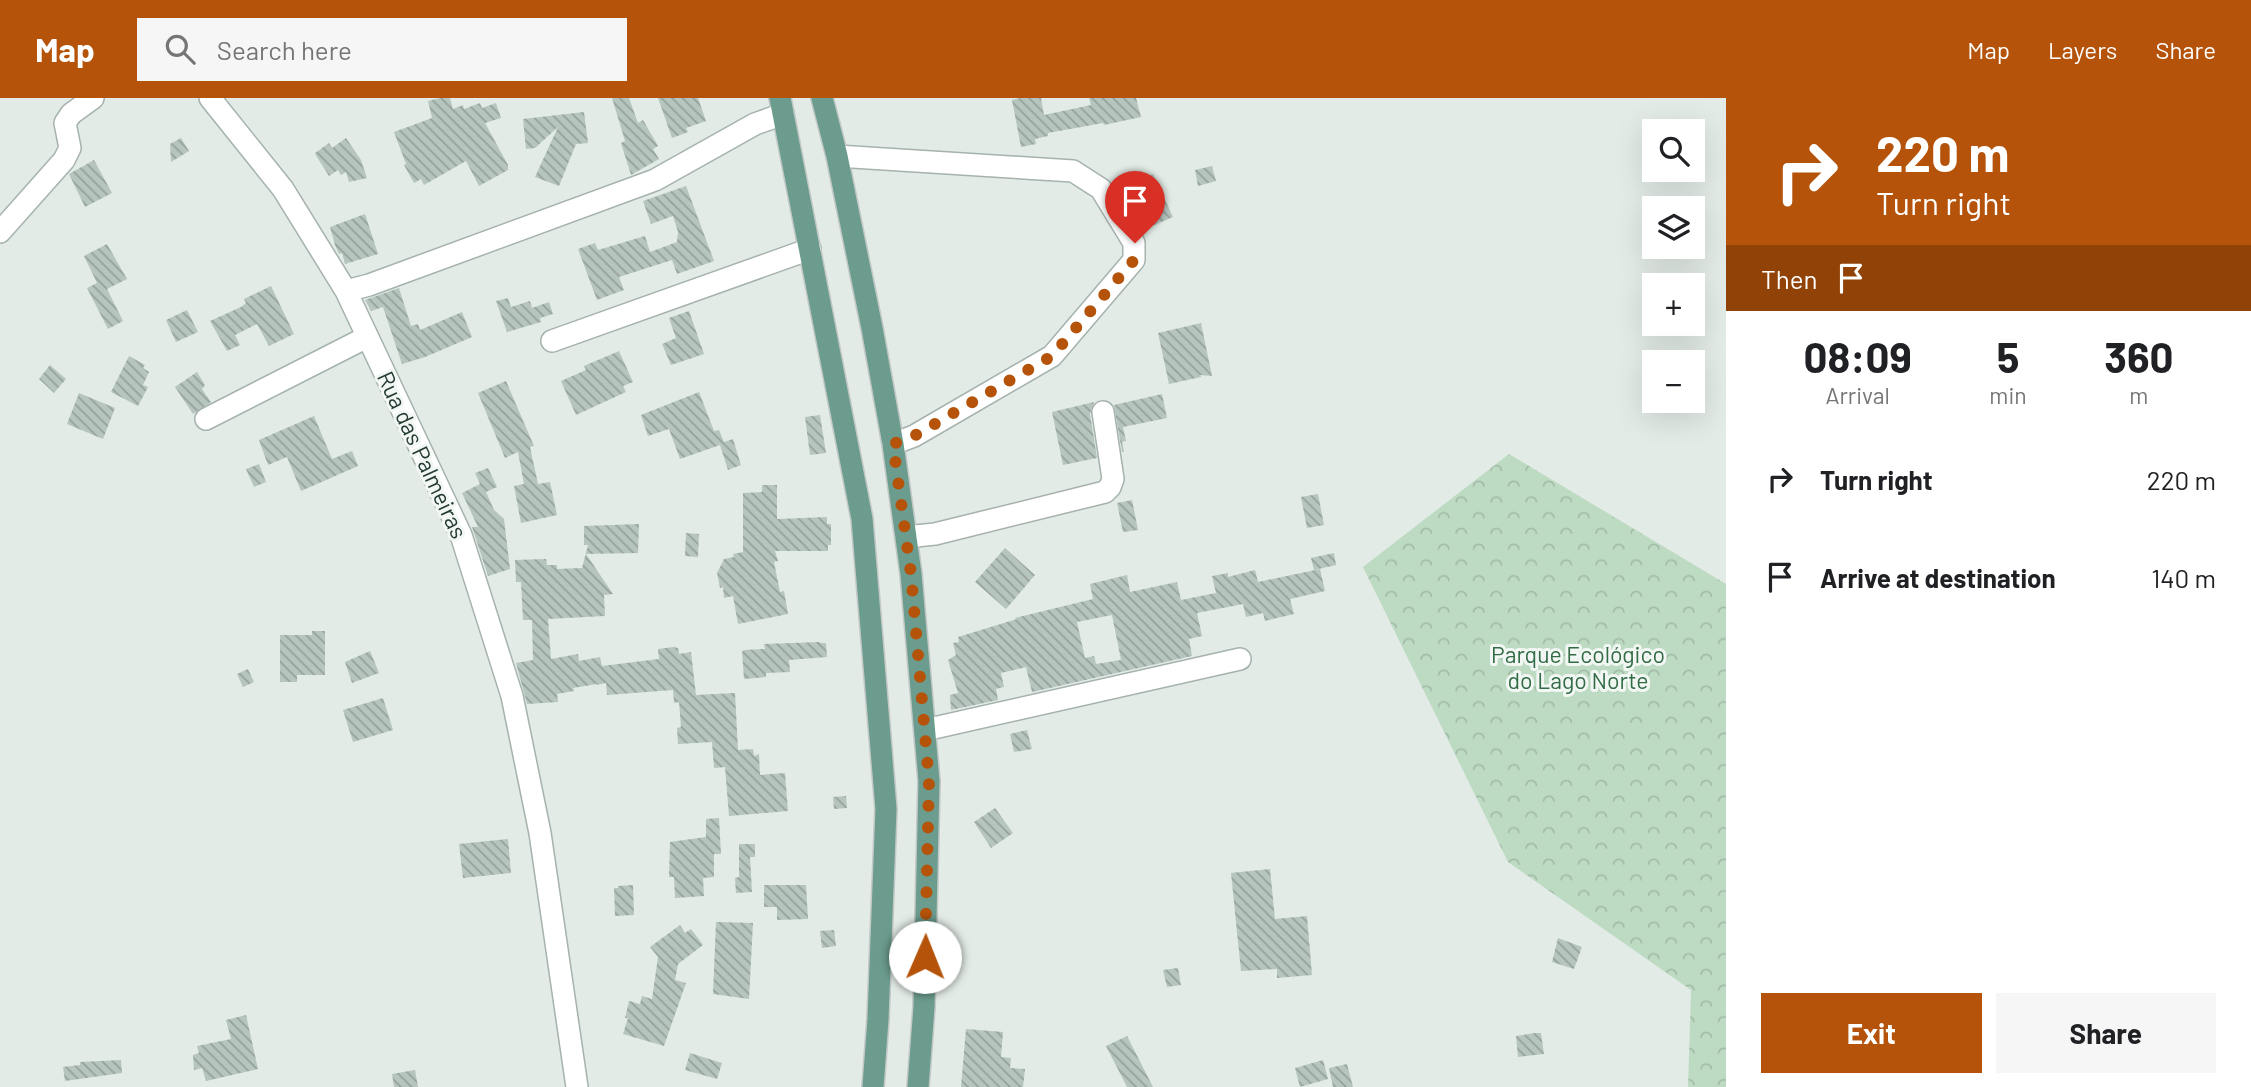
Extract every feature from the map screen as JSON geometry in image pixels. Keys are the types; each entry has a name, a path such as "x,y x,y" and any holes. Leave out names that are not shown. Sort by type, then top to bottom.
{"main road":[{"path":"822,98 837,156 893,444 906,537 925,730 929,781 924,1007 918,1087"},
{"path":"781,106 862,519 886,809 873,1087"}],"street":[{"path":"0,232 64,160 70,148 65,123 71,114 93,98"},
{"name":"Rua das Palmeiras","path":"210,98 284,189 346,292 461,535 512,696 540,832 577,1087"},
{"path":"346,292 655,180 755,124 781,106"},
{"path":"837,156 1073,171 1101,189 1135,243 1134,260 1052,356 914,436 893,444"},
{"path":"552,341 810,249"},
{"path":"206,419 368,337"},
{"path":"906,537 935,534 1105,492 1113,479 1103,412"},
{"path":"925,730 1240,659"}],"green space":[{"name":"Parque Ecológico do Lago Norte","path":"1509,454 1726,584 1726,1087 1688,1087 1691,990 1508,862 1363,567"}],"building":[{"path":"450,98 453,109 463,105 464,109 480,103 482,108 496,103 501,118 485,123 508,165 508,170 479,186 466,161 424,185 421,179 414,183 404,165 406,164 394,132 432,118 428,101"},
{"path":"612,98 629,98 638,123 643,120 658,146 653,149 659,159 631,175 621,143 625,141"},
{"path":"658,98 698,98 706,121 686,128 688,132 672,138"},
{"path":"1041,98 1044,115 1091,105 1089,98 1136,98 1141,117 1048,133 1048,136 1035,139 1036,144 1021,147 1012,100"},
{"path":"584,112 588,143 576,144 559,186 535,177 558,127 535,148 526,149 523,119"},
{"path":"181,138 189,151 171,162 170,144"},
{"path":"346,138 361,160 367,178 349,182 346,172 341,175 338,170 329,176 317,157 315,153 329,143 332,148"},
{"path":"94,160 112,193 85,207 69,174"},
{"path":"1212,166 1216,181 1198,186 1195,170"},
{"path":"1153,174 1173,217 1143,230 1134,209 1131,211 1117,190 1121,188 1121,183"},
{"path":"686,186 714,261 677,274 672,260 619,277 624,290 597,300 578,249 595,243 598,250 645,236 650,252 677,242 678,232 673,216 651,224 643,201"},
{"path":"365,214 378,254 345,264 342,253 339,254 335,245 330,227"},
{"path":"107,244 127,279 107,289 123,321 108,329 87,288 97,283 84,256"},
{"path":"271,286 294,334 269,346 257,324 235,335 240,345 227,351 210,321 241,307 246,303 244,299"},
{"path":"399,288 411,326 418,324 420,330 462,312 472,337 402,364 383,307 371,311 365,300"},
{"path":"508,298 511,307 530,301 532,308 549,302 553,314 540,318 541,322 507,332 496,301"},
{"path":"187,310 198,332 176,342 166,320"},
{"path":"689,311 704,354 671,365 662,344 676,338 669,318"},
{"path":"1201,323 1212,376 1200,375 1201,377 1169,384 1158,333"},
{"path":"619,351 633,382 623,386 626,392 576,415 561,381 586,370 584,366"},
{"path":"129,356 145,365 143,368 149,372 143,385 148,387 138,406 111,392"},
{"path":"50,365 66,379 54,393 39,379"},
{"path":"197,372 205,385 202,389 211,402 193,414 175,387"},
{"path":"506,381 534,446 530,447 538,484 550,482 557,515 521,523 514,486 524,484 518,452 505,458 478,393"},
{"path":"699,392 714,431 719,430 724,442 733,439 741,465 728,470 720,445 680,459 669,429 648,436 641,415"},
{"path":"79,393 115,408 103,439 67,424"},
{"path":"1162,394 1167,418 1123,427 1126,441 1122,442 1122,452 1114,405"},
{"path":"1094,402 1090,414 1097,458 1063,465 1052,412"},
{"path":"820,415 826,453 810,455 805,417"},
{"path":"314,416 332,459 352,451 358,466 301,491 287,457 268,465 259,440"},
{"path":"259,464 266,482 254,487 246,469"},
{"path":"488,468 497,487 486,492 494,510 504,519 510,569 488,576 472,527 478,527 462,493 480,484 475,473"},
{"path":"762,485 777,485 777,519 827,517 827,524 831,524 831,545 828,545 828,551 775,551 778,561 774,562 780,592 784,591 788,614 738,624 733,596 724,598 717,573 724,559 743,552 743,493 762,492"},
{"path":"1318,494 1324,525 1307,528 1301,497"},
{"path":"1132,500 1138,530 1123,532 1117,503"},
{"path":"639,524 638,553 586,554 613,594 604,595 605,616 548,619 551,659 578,654 579,661 600,657 602,666 659,659 658,649 673,647 678,648 679,654 691,652 696,695 735,693 738,750 753,749 754,756 759,754 760,775 785,773 788,811 729,816 725,767 714,768 712,742 678,744 677,728 681,727 679,702 674,703 673,690 607,695 606,683 573,688 574,691 557,694 558,702 527,704 516,663 533,660 532,620 523,620 521,582 516,582 515,560 546,559 547,565 557,565 557,569 582,568 588,545 584,545 584,526"},
{"path":"686,533 699,534 698,557 685,556"},
{"path":"1005,548 1035,575 1006,609 975,582"},
{"path":"1334,553 1336,565 1314,570 1311,558"},
{"path":"1320,569 1325,591 1290,599 1294,614 1265,621 1263,613 1246,617 1243,604 1197,613 1202,636 1189,639 1192,656 1032,692 1026,667 1001,673 1004,687 996,689 998,700 951,710 950,695 958,693 948,660 956,655 953,643 959,642 958,637 1017,619 1015,618 1093,599 1090,584 1127,575 1130,592 1177,582 1181,600 1216,593 1212,576 1228,573 1228,577 1255,570 1258,582","holes":["1112,615 1121,660 1096,664 1094,656 1085,658 1077,622"]},
{"path":"312,631 325,631 325,675 297,675 297,682 280,682 280,635 312,635"},
{"path":"826,643 827,657 789,660 790,672 766,673 766,677 744,679 744,650 765,649 764,644"},
{"path":"370,651 379,673 352,683 345,662"},
{"path":"248,669 254,682 243,687 237,674"},
{"path":"383,698 393,730 353,742 343,710"},
{"path":"1027,730 1032,749 1014,752 1010,734"},
{"path":"846,796 847,808 834,809 833,797"},
{"path":"995,808 1013,833 991,848 974,822"},
{"path":"719,818 721,854 714,854 714,877 703,878 704,896 675,898 674,877 669,877 670,842 706,837 706,819"},
{"path":"508,839 511,873 463,878 459,844"},
{"path":"739,844 755,844 755,857 750,857 752,892 736,893"},
{"path":"1270,869 1275,919 1307,916 1312,975 1277,978 1277,969 1241,971 1231,873"},
{"path":"633,885 634,915 615,916 614,888"},
{"path":"764,885 806,885 808,919 777,920 777,907 764,907"},
{"path":"716,922 753,923 749,999 713,994"},
{"path":"680,925 685,933 691,929 703,945 678,964 675,980 686,983 664,1046 623,1034 629,1001 640,1004 642,996 652,999 658,957 650,947"},
{"path":"834,930 836,946 822,948 820,931"},
{"path":"1558,938 1582,947 1574,969 1552,962"},
{"path":"1178,968 1181,985 1167,987 1163,970"},
{"path":"246,1015 258,1069 206,1081 202,1068 194,1070 193,1055 199,1053 197,1046 231,1039 226,1020"},
{"path":"966,1029 1003,1032 1001,1057 1011,1058 1010,1068 1025,1069 1023,1087 961,1087"},
{"path":"1541,1033 1544,1054 1518,1057 1516,1036"},
{"path":"1127,1036 1153,1087 1127,1087 1106,1046"},
{"path":"690,1053 722,1063 717,1079 685,1070"},
{"path":"121,1060 122,1073 65,1081 63,1067 80,1065 80,1062"},
{"path":"1323,1060 1328,1079 1300,1087 1295,1068"},
{"path":"1347,1064 1353,1087 1333,1087 1329,1068"},
{"path":"415,1070 418,1087 394,1087 392,1074"}],"route":[{"path":"925,957 929,781 911,574 893,444 914,436 1052,356 1134,260 1135,243"}]}
